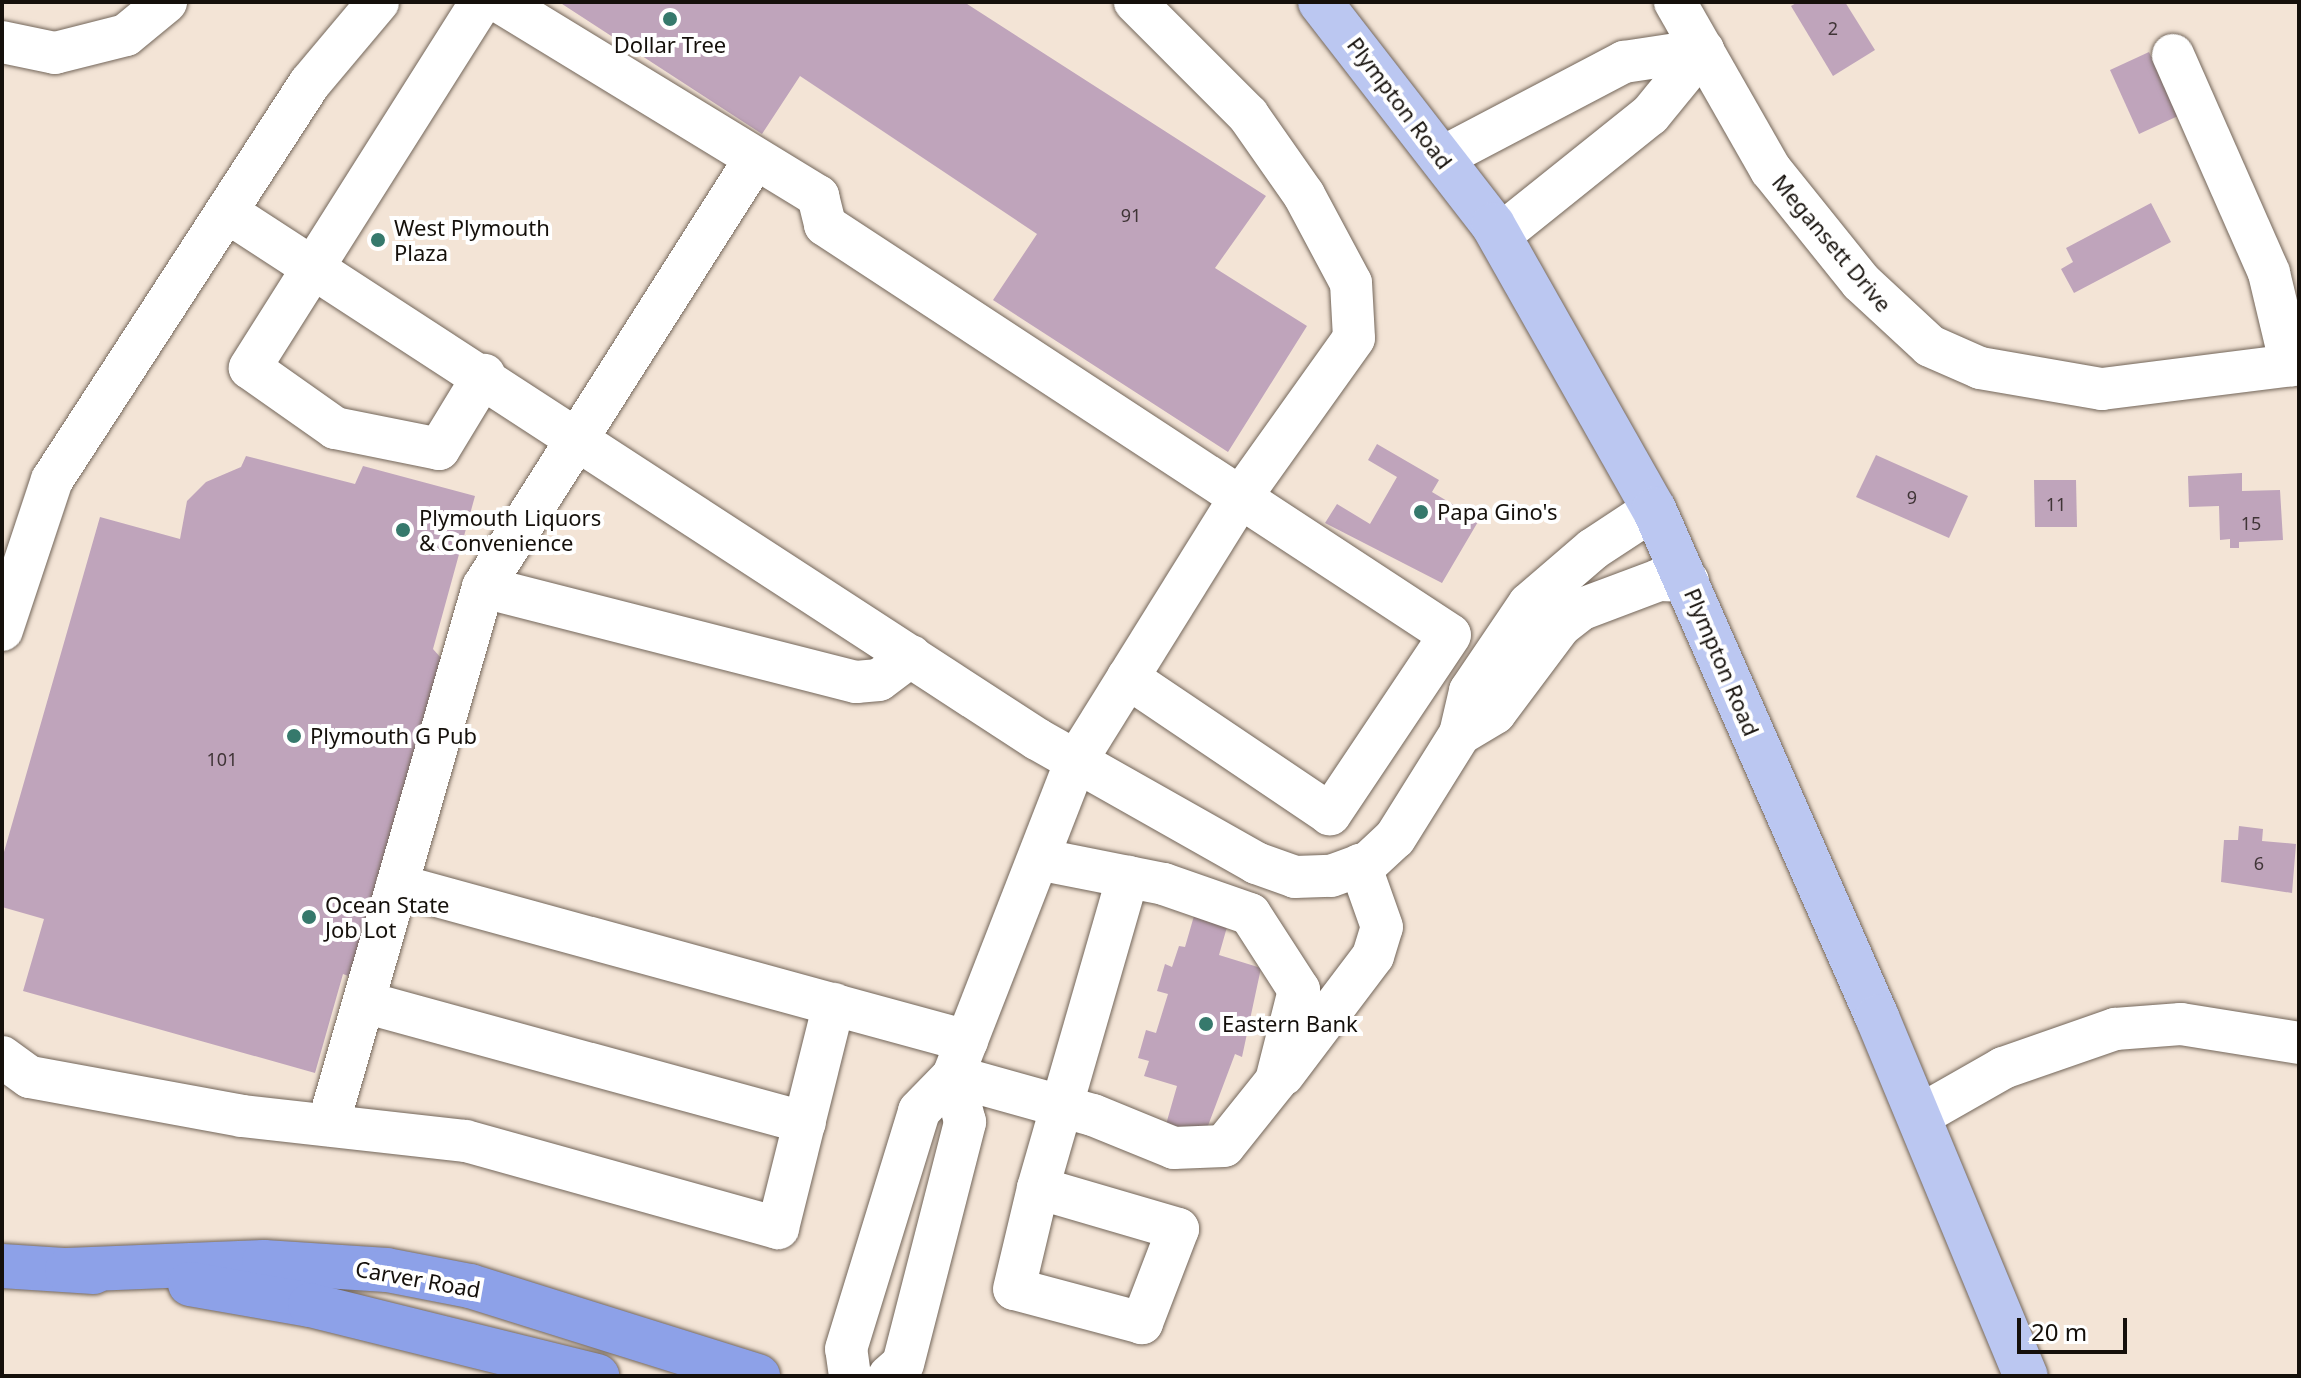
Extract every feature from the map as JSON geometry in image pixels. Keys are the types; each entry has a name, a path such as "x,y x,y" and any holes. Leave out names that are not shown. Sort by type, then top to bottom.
{"highway":[{"name":"Carver Road","path":"67,1270 264,1262 387,1270 470,1286 758,1376"},
{"name":"Carver Road","path":"2,1266 67,1270 310,1305 597,1376"}],"main road":[{"name":"Plympton Road","path":"1320,2 1500,235 1654,509 1919,1116 2026,1376"}],"street":[{"path":"2,42 55,53 126,35 166,2"},
{"path":"2,630 52,480 230,214 310,83 378,2"},
{"path":"481,2 310,265 250,368 335,428 439,449 484,375"},
{"path":"500,2 818,196 825,225 1450,635 1330,814 1128,678"},
{"path":"850,1376 846,1349 919,1111 960,1058 1076,761 1240,498 1354,338 1351,283 1304,195 1248,115 1135,2"},
{"name":"Megansett Drive","path":"1675,2 1771,170 1893,317 1951,358 2102,389 2295,364"},
{"path":"1441,158 1624,62 1703,50"},
{"path":"1500,235 1650,115 1703,50"},
{"path":"2173,55 2269,273 2295,364"},
{"path":"328,1125 483,587 755,159"},
{"path":"230,214 577,435 1076,761 1256,863 1295,877 1331,876 1360,865 1395,838 1460,734 1470,691 1529,604 1548,583 1654,509"},
{"path":"1460,734 1495,713 1560,626 1582,609 1659,580 1688,581"},
{"path":"483,587 856,682 879,680 911,656"},
{"path":"1038,859 1128,877 1250,914 1279,950 1299,990 1276,1081"},
{"path":"397,885 834,1004 960,1058 1061,1107 1174,1148 1224,1146 1276,1081 1302,1056 1373,956 1382,927 1360,865"},
{"path":"1038,1188 1128,877"},
{"path":"364,1002 805,1123"},
{"path":"2,1057 30,1077 328,1125 466,1141 778,1228 834,1004"},
{"path":"1919,1116 2003,1068 2115,1029 2181,1024 2299,1043"},
{"path":"889,1376 903,1364 965,1122 960,1058"}],"building":[{"path":"559,2 964,2 1266,196 1215,268 1307,326 1228,452 993,300 1037,234 800,76 762,134"},
{"path":"1798,2 1845,2 1875,50 1833,76 1791,6"},
{"path":"2149,52 2178,116 2139,134 2110,70"},
{"path":"2151,203 2171,242 2074,293 2061,269 2073,262 2066,248"},
{"name":"Papa Gino's","path":"1377,444 1439,480 1432,492 1479,520 1442,583 1325,523 1337,504 1370,524 1397,477 1368,460"},
{"path":"1876,455 1968,496 1949,538 1856,497"},
{"path":"246,456 355,484 363,466 475,496 433,649 441,658 351,977 343,974 315,1073 23,991 44,919 2,907 2,859 100,517 180,539 187,501 206,482 241,467"},
{"path":"2242,473 2242,491 2280,490 2283,540 2239,542 2239,548 2230,548 2230,539 2220,540 2219,506 2189,507 2188,476"},
{"path":"2034,480 2076,480 2077,527 2035,527"},
{"path":"2239,826 2263,829 2262,841 2296,844 2292,893 2221,882 2224,840 2238,840"},
{"name":"Eastern Bank","path":"1196,909 1229,920 1219,955 1261,968 1242,1057 1235,1054 1203,1139 1165,1128 1177,1086 1144,1076 1149,1061 1138,1058 1146,1030 1156,1033 1168,994 1157,991 1165,964 1172,967 1179,946 1185,947"}],"place":[{"name":"Dollar Tree","path":"670,19"},
{"name":"West Plymouth Plaza","path":"378,240"},
{"name":"Papa Gino's","path":"1421,512"},
{"name":"Plymouth Liquors & Convenience","path":"403,530"},
{"name":"Plymouth G Pub","path":"294,736"},
{"name":"Ocean State Job Lot","path":"309,917"},
{"name":"Eastern Bank","path":"1206,1024"}]}
